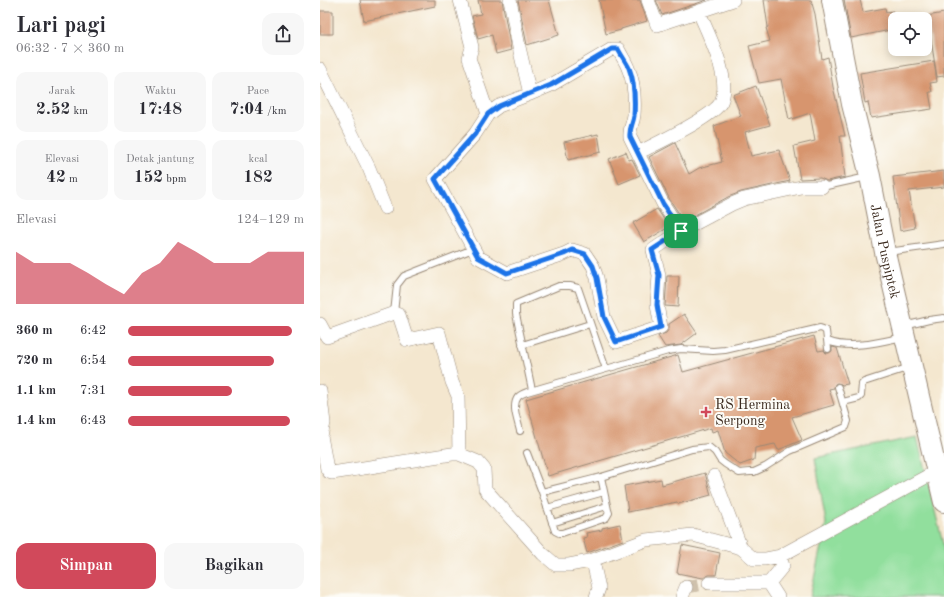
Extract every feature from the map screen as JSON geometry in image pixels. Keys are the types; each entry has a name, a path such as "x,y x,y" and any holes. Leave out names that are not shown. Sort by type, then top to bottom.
{"main road":[{"path":"818,0 852,104"},
{"name":"Jalan Puspiptek","path":"832,0 852,104 870,176 884,252 912,367 940,468 944,502"}],"street":[{"path":"460,0 472,47 469,58 488,114"},
{"path":"510,0 530,94"},
{"path":"648,0 657,25 733,0"},
{"path":"638,153 698,122 720,104 723,96 723,80 719,61 698,12"},
{"path":"681,231 663,204 630,137 629,130 633,120 634,85 629,69 618,49 612,49 551,85 499,106 488,114 475,134 435,179 478,257 507,273 572,250 585,254 593,266 597,278 604,317 616,342 661,327 657,305 659,275 652,250 681,231 744,199 801,187 822,187"},
{"path":"320,69 370,168 385,208"},
{"path":"320,324 323,339 394,313 399,315 407,340 439,333 452,382 458,396 459,454"},
{"path":"320,390 324,423 321,436 327,469 329,472 332,473 459,454 478,462 484,469 484,489 543,554 556,565 569,565 590,561 646,540 693,536 741,548 754,559 765,559 780,556 940,468"},
{"path":"714,476 741,548"},
{"path":"769,583 783,566 780,556"},
{"path":"590,561 594,566 599,588 596,597"},
{"path":"709,583 769,583"},
{"path":"769,583 778,597"}],"lane":[{"path":"822,187 870,176"},
{"path":"884,252 944,244"},
{"path":"394,313 398,286 404,276 473,250"},
{"path":"532,390 516,314 516,304 559,286 578,288 606,369"},
{"path":"828,341 850,345 878,342 929,320 944,318"},
{"path":"522,345 590,324"},
{"path":"520,431 515,404 518,398 527,392 668,351 681,349 713,351 725,350 820,328 826,331 828,348"},
{"path":"843,402 859,398 861,396 862,384 864,382 912,367"},
{"path":"542,492 601,477 692,449 708,447 715,452 720,460 739,473 754,472 765,467 790,451 846,427 848,421 838,387"},
{"path":"527,453 555,531 559,533 606,518 608,513 601,477"},
{"path":"547,508 604,492"},
{"path":"552,523 607,506"}],"green space":[{"path":"917,437 944,548 944,597 810,597 826,523 815,458"}],"building":[{"path":"360,0 435,0 435,6 364,21"},
{"path":"478,0 502,0 511,50 496,54 492,35 478,39 472,16 481,14"},
{"path":"518,0 549,0 559,35 527,45"},
{"path":"599,0 640,0 647,21 606,34"},
{"path":"656,0 707,0 662,15"},
{"path":"764,0 811,0 815,14 822,59 828,57 833,87 845,136 840,136 845,177 827,181 820,178 800,179 794,146 815,141 810,113 789,120 781,79 759,83 749,46 770,41 766,28 768,27"},
{"path":"844,0 860,0 863,12 885,8 886,12 893,11 888,12 888,30 851,38"},
{"path":"320,11 333,11 333,34 320,34"},
{"path":"944,13 944,76 937,77 932,46 932,15"},
{"path":"934,61 937,82 930,83 932,92 929,92 932,109 871,118 868,102 865,103 860,73"},
{"path":"756,86 770,125 745,132 751,156 779,150 790,181 741,192 728,197 684,221 670,200 649,157 675,143 689,174 699,168 722,162 714,126 741,116 733,95"},
{"path":"598,134 601,152 568,160 564,142"},
{"path":"626,152 629,160 632,159 640,175 619,184 609,159"},
{"path":"944,171 944,187 909,191 915,228 900,231 893,177"},
{"path":"657,209 669,227 644,242 633,223"},
{"path":"667,276 679,276 678,307 665,306"},
{"path":"684,314 697,333 681,345 665,347 658,336 666,333 669,329 669,324"},
{"path":"814,336 818,351 824,350 826,353 829,353 832,351 832,347 837,348 848,384 842,385 837,383 835,384 834,388 829,389 834,405 792,417 802,440 778,450 775,444 755,448 754,460 740,465 725,453 718,430 712,432 711,428 548,476 526,399 678,355 683,372"},
{"path":"705,473 711,495 678,504 677,502 628,512 624,486 661,479 662,485"},
{"path":"620,524 623,540 587,553 583,538 587,537 586,533"},
{"path":"682,545 720,553 716,575 709,575 703,578 677,573"}],"tunnel":[{"path":"686,587 709,583"}],"place":[{"name":"RS Hermina Serpong","path":"706,412"}],"route":[{"path":"612,49 618,49 629,69 634,85 633,120 629,130 630,137 663,204 681,231 652,250 659,275 657,305 661,327 616,342 604,317 597,278 593,266 585,254 572,250 507,273 478,257 435,179 475,134 488,114 499,106 551,85 612,49"}]}
